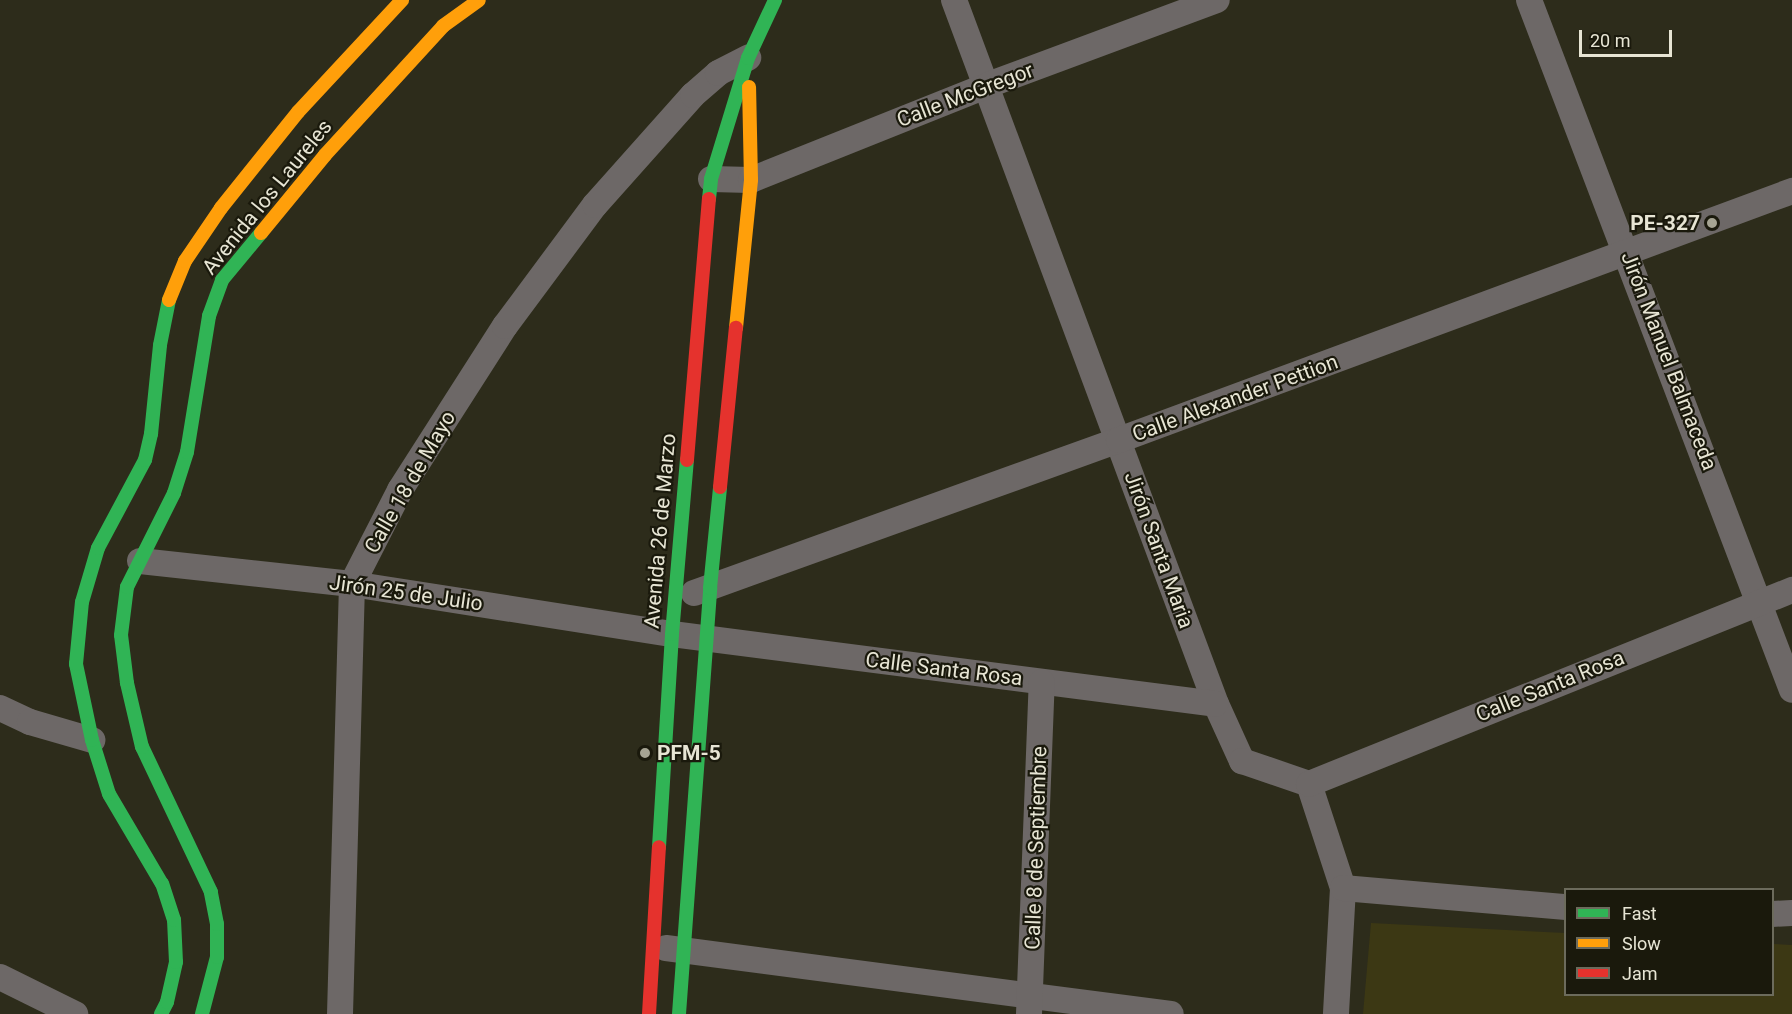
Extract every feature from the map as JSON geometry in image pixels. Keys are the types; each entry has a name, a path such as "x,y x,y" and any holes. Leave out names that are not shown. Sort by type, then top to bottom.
{"street":[{"name":"Avenida los Laureles","path":"161,1014 167,1002 176,962 174,920 162,884 109,794 92,740 76,664 81,602 98,548 145,460 151,434 160,345 168,302 185,261 221,208 298,112 402,0"},
{"name":"Avenida los Laureles","path":"202,1014 217,957 217,924 211,892 142,747 127,683 121,634 127,587 174,493 187,452 209,316 222,280 341,137 443,26 479,0"},
{"name":"Avenida 26 de Marzo","path":"649,1014 672,634 711,179 748,58 775,0"},
{"name":"Jirón Santa Maria","path":"954,0 988,85 1216,704 1242,761 1309,784"},
{"name":"Calle McGregor","path":"711,179 751,180 988,85 1217,0"},
{"name":"Jirón Manuel Balmaceda","path":"1529,0 1627,252 1792,690"},
{"name":"Avenida 26 de Marzo","path":"679,1014 710,588 751,180 748,58"},
{"name":"Calle 18 de Mayo","path":"340,1014 352,584 400,490 505,326 595,205 693,94 718,73 748,58"},
{"name":"Calle Alexander Pettion","path":"676,599 1119,441 1792,191"},
{"name":"Jirón 25 de Julio","path":"140,561 352,584 672,634"},
{"name":"Calle Santa Rosa","path":"1309,784 1792,590"},
{"name":"Calle Santa Rosa","path":"672,634 1216,704"},
{"name":"Calle 8 de Septiembre","path":"1030,1006 1041,682"},
{"path":"0,708 30,722 92,740"},
{"path":"1309,784 1343,888 1336,1014"},
{"path":"1343,888 1564,908"},
{"path":"1774,914 1792,913"},
{"path":"654,946 1030,1006 1171,1014"},
{"path":"0,977 75,1014"}],"shaded area":[{"path":"1371,923 1564,933 1564,996 1774,996 1774,944 1792,945 1792,1014 1363,1014"}],"traffic: fast":[{"path":"709,199 711,179 748,58 775,0"},
{"path":"202,1014 217,957 217,924 211,892 142,747 127,683 121,635 127,587 174,493 187,452 209,316 222,280 261,233"},
{"path":"161,1014 167,1002 176,962 174,920 162,884 109,794 92,740 76,664 82,602 98,548 145,460 151,434 160,345 169,300"},
{"path":"659,847 672,634 687,460"},
{"path":"679,1014 710,588 720,487"}],"traffic: slow":[{"path":"169,300 185,261 221,208 298,112 402,0"},
{"path":"261,233 325,155 443,26 479,0"},
{"path":"736,328 751,180 749,87"}],"traffic: jam":[{"path":"687,460 709,199"},
{"path":"720,487 736,328"},
{"path":"649,1014 659,847"}],"place":[{"name":"PE-327","path":"1712,223"},
{"name":"PFM-5","path":"645,753"}]}
